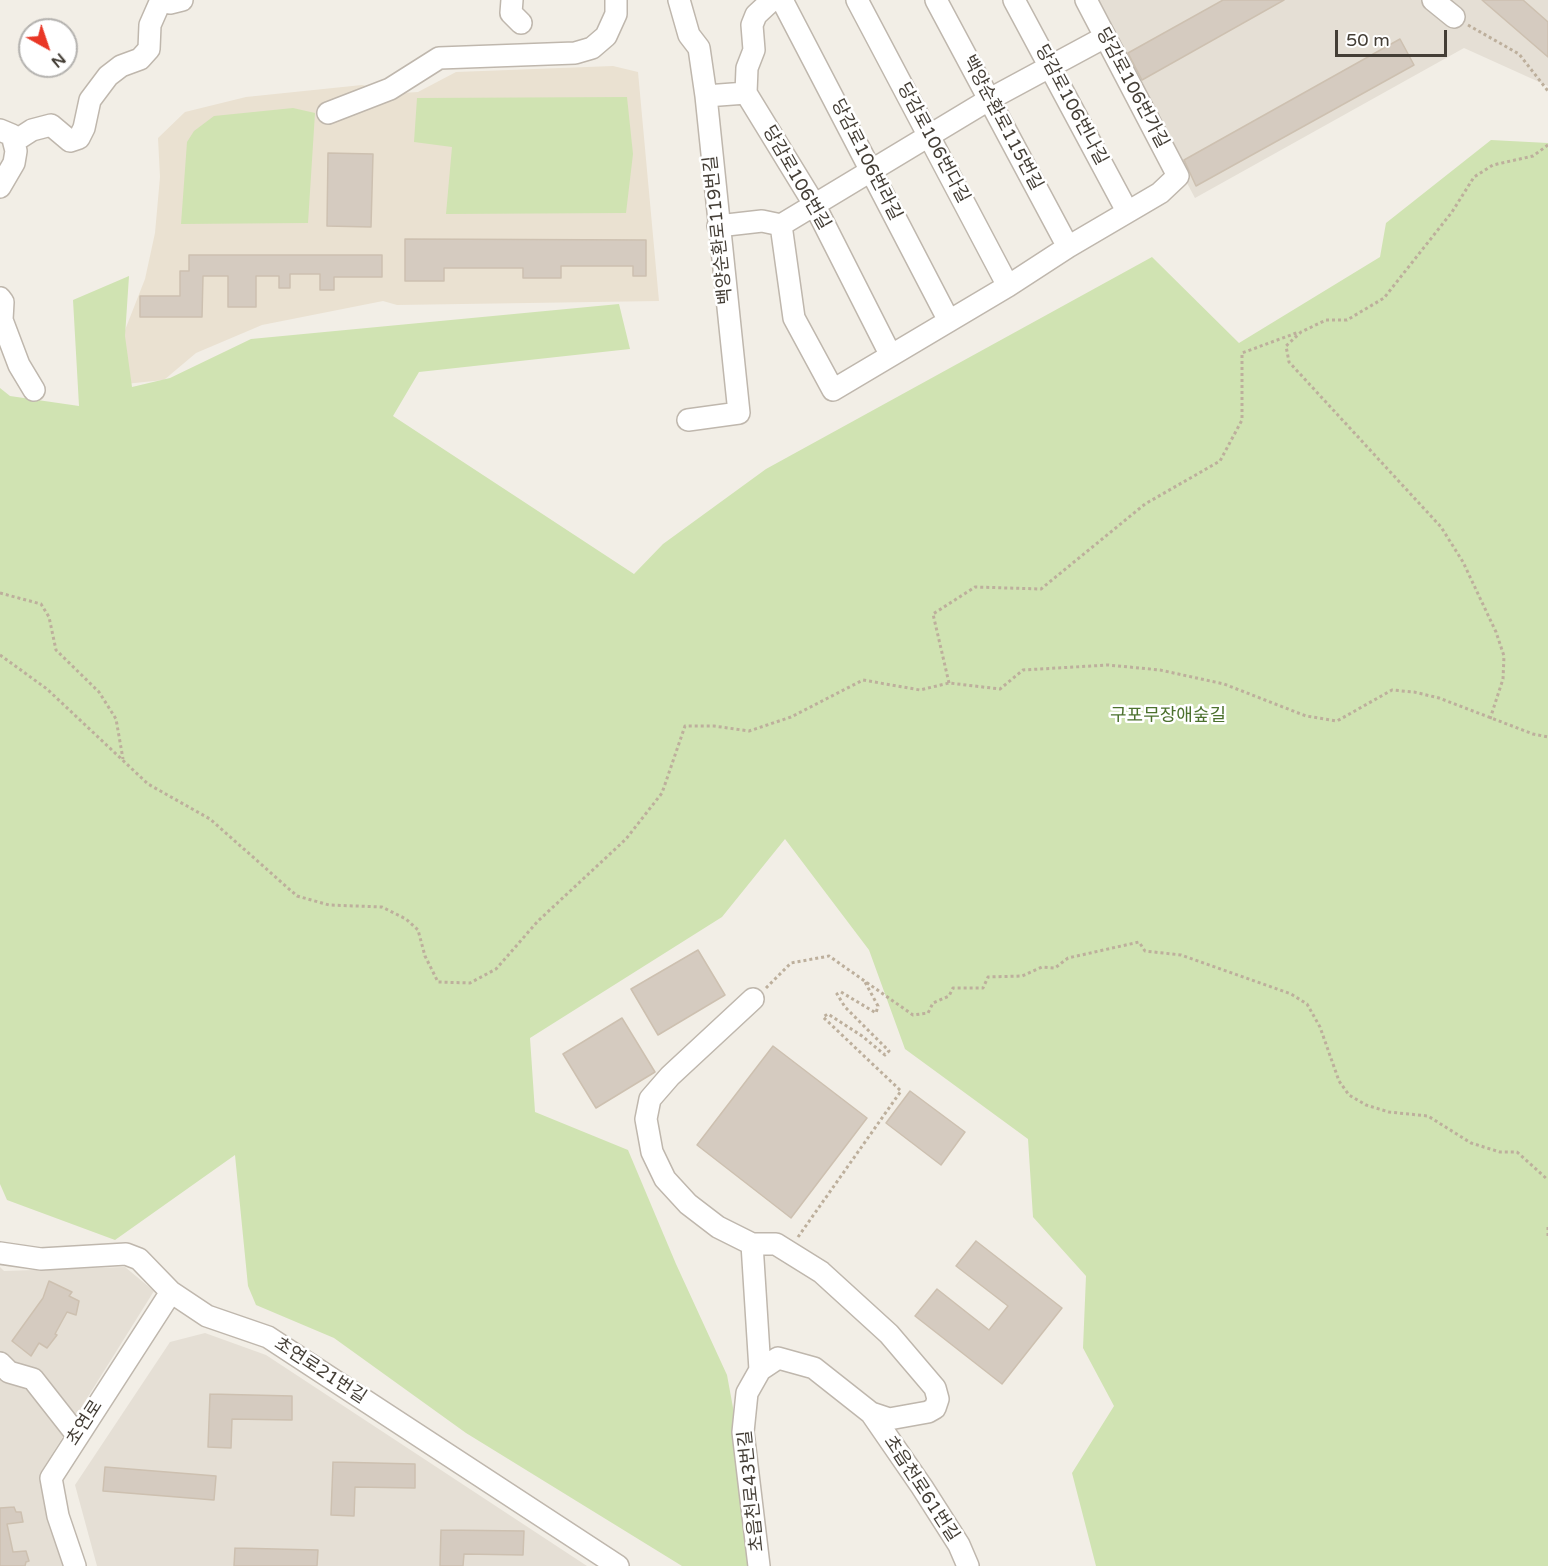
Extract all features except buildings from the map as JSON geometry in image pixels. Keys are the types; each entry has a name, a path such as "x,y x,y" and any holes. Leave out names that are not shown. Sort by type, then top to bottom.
{"street":[{"path":"0,187 14,163 8,135 51,125 70,141 79,138 84,128 90,100 108,76 121,66 140,59 149,50 150,25 163,0 170,3 182,0"},
{"path":"512,0 511,14 521,23"},
{"path":"327,113 390,88 439,58 575,53 592,48 606,36 616,14 616,0"},
{"name":"백양순환로119번길","path":"679,0 689,35 699,48 706,96 739,413 688,420"},
{"path":"706,96 746,93 747,68 754,50 752,25 756,15 772,0"},
{"name":"당감로106번라길","path":"782,0 949,321"},
{"name":"당감로106번다길","path":"857,0 1008,286"},
{"name":"백양순환로115번길","path":"936,0 1068,247"},
{"name":"당감로106번나길","path":"1014,0 1127,211"},
{"name":"당감로106번가길","path":"1086,0 1178,176 1160,193 1127,211"},
{"path":"1433,0 1454,17"},
{"path":"718,226 762,221 781,225 929,138 990,99 1105,37"},
{"name":"당감로106번길","path":"746,93 814,204 890,354"},
{"path":"781,225 794,318 833,390 890,354 1008,286 1127,211"},
{"path":"0,298 3,302 2,320 19,365 34,390"},
{"path":"753,999 670,1076 650,1099 646,1119 652,1152 665,1179 688,1204 718,1227 752,1244 776,1244 821,1272 889,1334 935,1388 938,1399 935,1408 928,1412 889,1419 871,1413 814,1368 778,1358 760,1370"},
{"path":"752,1244 760,1370"},
{"name":"초연로21번길","path":"0,1253 41,1259 126,1254 139,1259 171,1292 207,1316 268,1337 618,1566"},
{"name":"초연로","path":"75,1566 58,1516 51,1478 171,1292"},
{"path":"0,1363 9,1372 33,1379 77,1435"},
{"name":"초읍천로43번길","path":"759,1566 743,1432 747,1393 760,1370"},
{"name":"초읍천로61번길","path":"871,1413 959,1545 968,1566"}],"path":[{"path":"1454,17 1519,54 1548,91"},
{"path":"949,683 933,614 975,587 1041,589 1145,504 1220,461 1242,420 1242,353 1301,332 1326,320 1347,320 1384,298 1452,212 1474,177 1493,165 1533,156 1548,146"},
{"path":"1301,332 1286,346 1289,362 1441,527 1463,562 1496,632 1504,656 1503,679 1490,719"},
{"path":"0,593 41,604 49,617 56,650 99,692 116,719 123,761"},
{"path":"0,655 47,689 148,784 210,819 297,896 329,905 382,907 406,919 418,930 425,956 438,982 470,983 496,969 538,921 626,839 662,793 685,726 714,726 749,731 791,717 863,680 920,690 949,683 1000,689 1023,670 1108,665 1160,670 1224,684 1306,716 1337,721 1392,690 1439,698 1490,719 1548,737"},
{"path":"753,999 791,963 829,956 913,1015 927,1013 933,1004 949,996 953,988 983,988 988,977 1022,976 1042,967 1054,968 1068,958 1139,942 1145,951 1181,955 1230,975 1291,994 1307,1004 1320,1026 1339,1081 1348,1095 1366,1105 1389,1112 1428,1116 1471,1143 1500,1152 1517,1152 1548,1180"},
{"path":"789,1251 902,1091 823,1017 828,1014 862,1036 885,1055 889,1051 846,1007 837,994 841,992 876,1013 878,1006 864,980"},
{"path":"1548,1227 1548,1239"}],"shaded area":[{"path":"1089,0 1548,0 1548,86 1464,48 1195,198"},
{"path":"613,66 638,72 659,301 397,305 383,301 262,325 196,353 164,380 125,384 125,330 145,279 155,233 160,177 158,138 185,112 246,97 362,85 401,93 418,92 456,72"},
{"path":"0,1267 4,1271 125,1267 154,1291 39,1475 69,1566 0,1566"},
{"path":"205,1333 266,1355 587,1566 97,1566 75,1485 170,1342"}],"green space":[{"path":"627,97 633,154 626,213 446,214 452,147 414,142 417,98"},
{"path":"293,108 315,113 308,223 181,224 187,142 194,131 214,116"},
{"name":"구포무장애숲길","path":"1491,140 1548,143 1548,1566 1096,1566 1072,1473 1114,1406 1083,1348 1086,1276 1033,1217 1028,1139 905,1049 869,950 785,839 722,917 530,1038 535,1112 628,1150 676,1264 727,1375 741,1451 754,1566 682,1566 466,1433 334,1338 256,1305 248,1286 235,1155 115,1240 7,1200 0,1184 0,388 10,396 79,406 73,300 129,276 125,336 132,387 170,378 251,339 619,304 630,349 419,372 393,416 634,574 663,544 766,469 1152,257 1239,343 1380,257 1386,223"}]}
